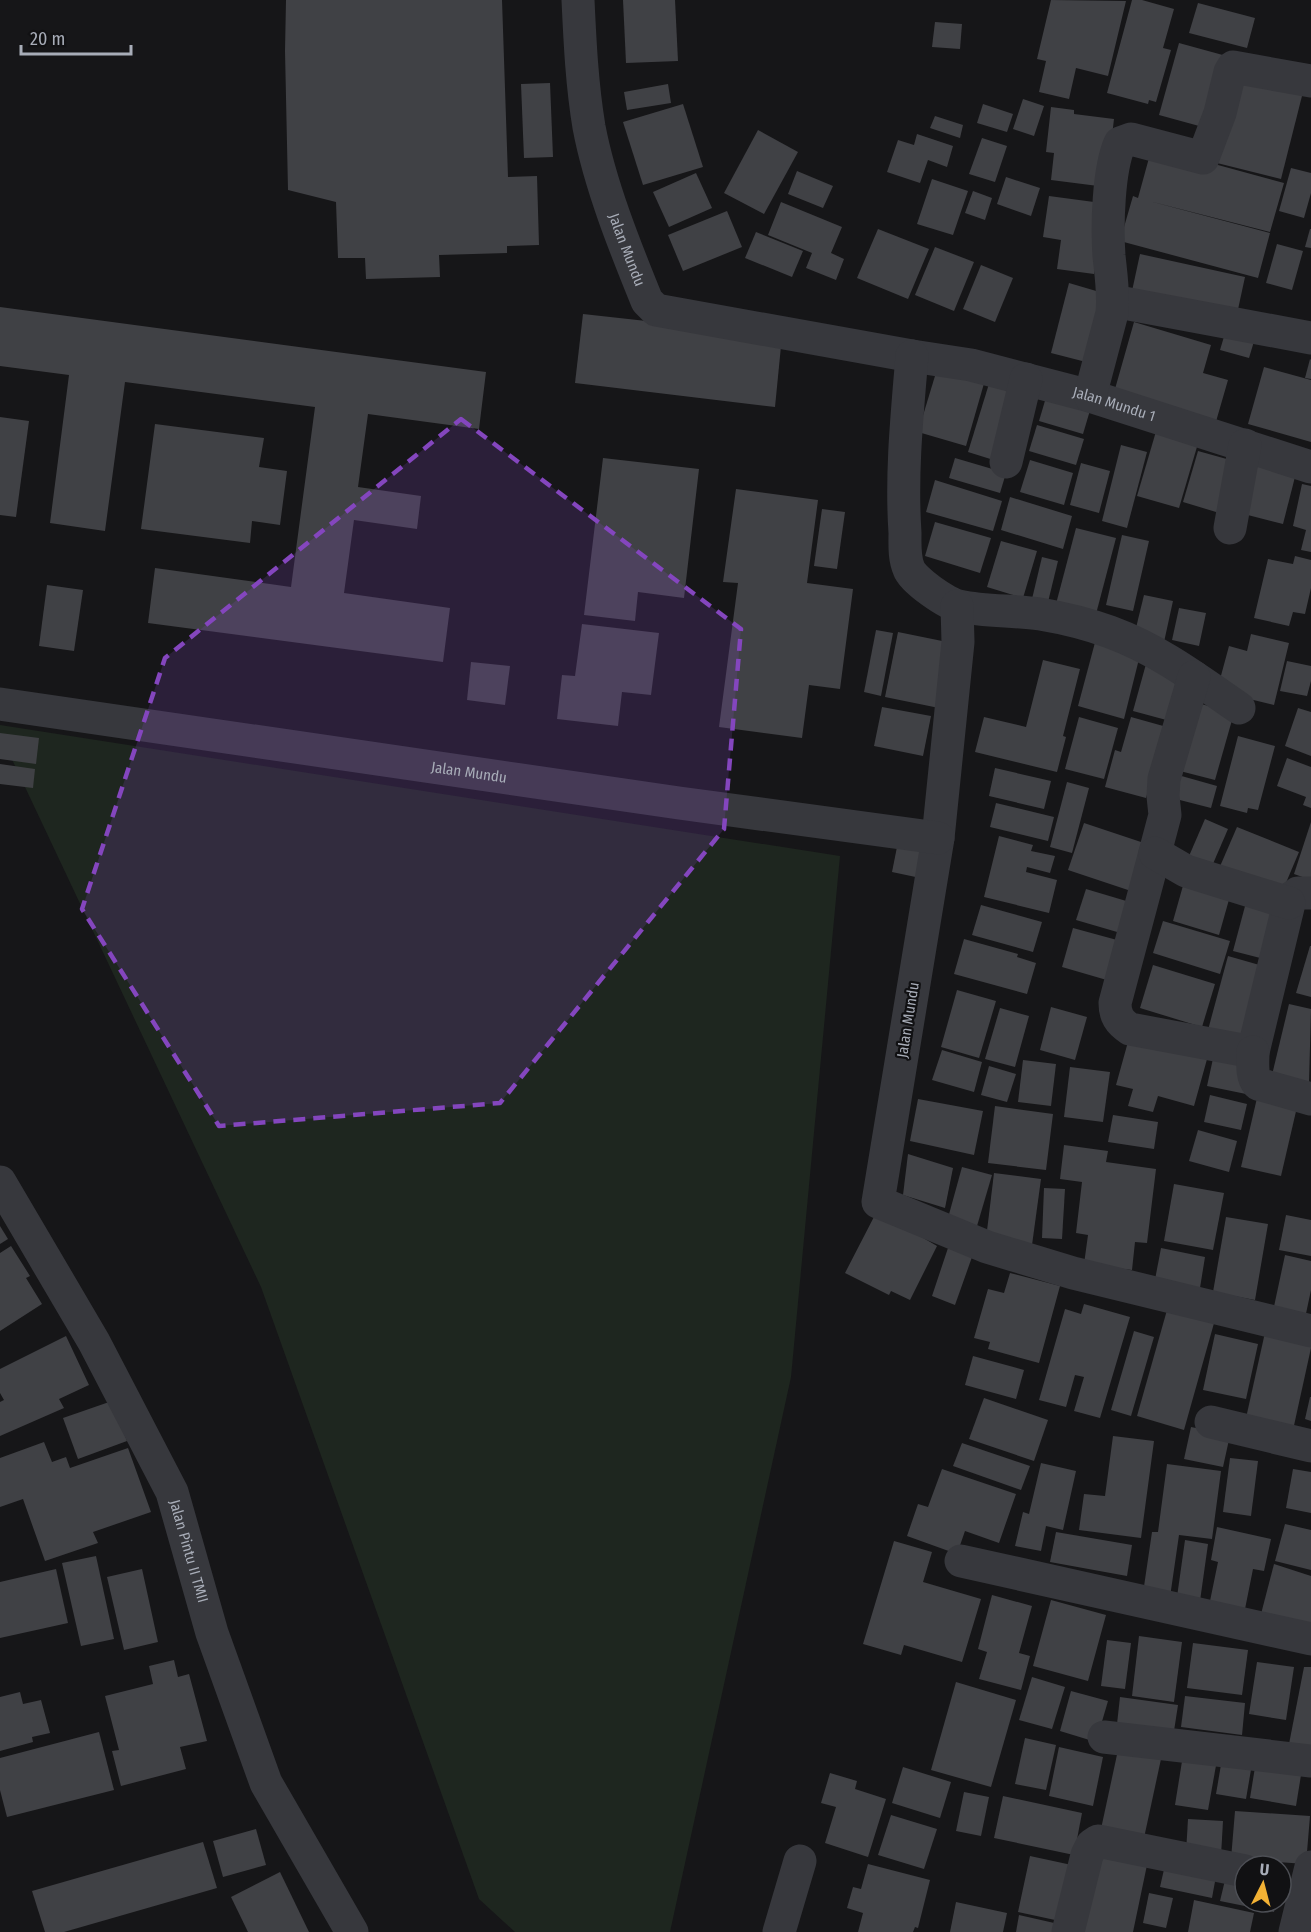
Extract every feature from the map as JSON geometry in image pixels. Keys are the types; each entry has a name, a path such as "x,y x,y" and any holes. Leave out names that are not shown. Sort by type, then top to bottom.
{"street":[{"name":"Jalan Mundu","path":"578,0 582,80 590,130 612,208 647,301 656,310 673,314 912,356"},
{"path":"1090,396 1112,313 1109,253 1110,193 1120,143 1131,139 1203,158 1220,113 1233,67 1311,81"},
{"path":"1113,302 1311,338"},
{"name":"Jalan Mundu 1","path":"912,356 971,365 1090,396 1311,467"},
{"path":"912,356 905,447 904,515 906,557 909,570 917,581 957,606 1040,614 1087,625 1143,646 1183,668 1239,708"},
{"path":"1006,462 1026,379"},
{"path":"1230,528 1245,446"},
{"name":"Jalan Mundu","path":"957,606 958,642 938,838 878,1202 987,1247 1073,1273 1311,1331"},
{"path":"1194,677 1164,779 1162,796 1165,815 1115,1003 1115,1012 1122,1024 1130,1029 1253,1052"},
{"name":"Jalan Mundu","path":"0,704 679,803 938,838"},
{"path":"1155,853 1186,871 1300,898 1253,1052 1255,1080 1258,1084 1311,1099"},
{"name":"Jalan Pintu II TMII","path":"0,1182 94,1342 172,1492 212,1633 266,1783 352,1932"},
{"path":"1211,1422 1311,1446"},
{"path":"961,1561 1311,1639"},
{"path":"1104,1737 1311,1761"},
{"path":"1068,1932 1087,1855 1092,1845 1098,1841 1233,1869"},
{"path":"779,1932 800,1861"},
{"path":"1295,1932 1300,1876"}],"highlighted area":[{"path":"461,419 741,629 724,829 500,1103 219,1126 82,909 165,658"}],"shaded area":[{"path":"0,725 840,856 791,1377 670,1932 515,1932 479,1899 261,1287 0,734"}],"building":[{"path":"286,0 502,0 508,177 537,176 539,245 507,246 507,253 439,255 440,277 366,279 365,258 338,258 336,202 288,190"},
{"path":"623,0 675,0 678,61 626,63"},
{"path":"1051,0 1126,1 1108,76 1076,68 1069,99 1039,92 1046,61 1037,59"},
{"path":"1132,0 1142,0 1174,9 1163,48 1171,50 1156,102 1149,100 1148,104 1107,93"},
{"path":"1198,3 1255,18 1247,48 1189,33"},
{"path":"935,22 962,24 960,49 932,47"},
{"path":"1179,43 1230,57 1210,129 1159,115"},
{"path":"1241,72 1304,88 1281,179 1217,163"},
{"path":"550,83 553,157 524,158 521,84"},
{"path":"668,84 671,103 627,110 624,92"},
{"path":"1023,99 1044,106 1034,136 1013,129"},
{"path":"683,104 703,167 643,185 623,122"},
{"path":"983,104 1013,114 1007,132 977,123"},
{"path":"1051,107 1074,110 1074,114 1114,119 1106,187 1051,180 1054,153 1046,152"},
{"path":"935,116 963,125 960,138 930,128"},
{"path":"758,130 798,152 764,214 724,193"},
{"path":"917,134 953,146 947,167 928,160 920,183 887,172 898,140 914,145"},
{"path":"982,138 1007,146 995,182 969,174"},
{"path":"1152,147 1284,183 1270,232 1149,201 1270,233 1258,278 1120,241 1133,196 1138,198"},
{"path":"1291,168 1311,173 1311,193 1304,218 1279,211"},
{"path":"797,171 833,186 823,208 788,194"},
{"path":"696,173 712,208 669,227 653,192"},
{"path":"1006,177 1040,188 1031,216 997,204"},
{"path":"932,179 968,191 953,235 917,224"},
{"path":"973,191 992,198 985,220 965,213"},
{"path":"1049,196 1109,204 1098,245 1094,274 1057,269 1061,240 1043,237"},
{"path":"781,202 842,227 831,253 844,259 836,280 806,268 812,253 768,235"},
{"path":"727,211 742,247 683,271 668,235"},
{"path":"878,229 929,249 908,299 857,278"},
{"path":"1311,229 1311,248 1305,247"},
{"path":"756,232 803,251 792,277 745,258"},
{"path":"1277,244 1303,251 1292,290 1266,283"},
{"path":"935,247 974,262 954,311 915,295"},
{"path":"1140,254 1245,277 1237,314 1132,291"},
{"path":"981,265 1013,278 995,322 963,309"},
{"path":"1069,283 1103,293 1086,362 1051,353"},
{"path":"0,307 486,372 479,429 368,414 358,487 421,496 417,529 354,520 344,593 450,608 443,662 148,623 155,568 291,587 315,407 125,382 105,531 50,523 69,375 0,366"},
{"path":"583,314 782,336 775,407 575,383"},
{"path":"1134,322 1211,345 1203,373 1228,380 1215,425 1115,389"},
{"path":"1226,330 1255,338 1249,358 1220,350"},
{"path":"1311,360 1311,379 1305,378"},
{"path":"938,366 985,380 966,446 918,432"},
{"path":"1264,367 1311,380 1311,442 1248,424"},
{"path":"992,374 1024,384 1000,462 968,452"},
{"path":"1047,394 1091,407 1083,434 1039,421"},
{"path":"0,417 29,421 16,517 0,515"},
{"path":"155,424 264,438 259,467 287,471 280,525 252,521 250,543 141,529"},
{"path":"1037,425 1084,439 1076,465 1029,451"},
{"path":"1157,428 1199,440 1179,508 1137,496"},
{"path":"1121,445 1147,452 1127,528 1102,521"},
{"path":"1198,451 1241,463 1226,515 1183,502"},
{"path":"603,458 699,469 684,598 638,592 635,621 584,615"},
{"path":"955,458 1006,473 1000,493 949,478"},
{"path":"1030,460 1073,473 1064,505 1020,492"},
{"path":"1252,462 1296,473 1283,524 1240,513"},
{"path":"1081,463 1110,471 1099,513 1070,505"},
{"path":"935,480 1002,501 993,531 926,512"},
{"path":"1302,484 1311,486 1311,552 1301,550 1306,530 1293,526"},
{"path":"736,489 818,500 807,583 853,589 840,689 809,685 802,738 719,727 738,583 723,582"},
{"path":"1010,497 1072,516 1063,549 1001,530"},
{"path":"822,509 845,512 837,569 814,566"},
{"path":"935,522 991,538 980,573 925,556"},
{"path":"1076,528 1116,538 1096,614 1056,604"},
{"path":"1122,535 1149,541 1133,611 1106,605"},
{"path":"1001,541 1037,551 1023,598 987,587"},
{"path":"1295,556 1311,560 1311,588 1305,614 1293,612 1289,626 1254,618 1268,559 1293,564"},
{"path":"1042,557 1058,561 1048,602 1032,599"},
{"path":"47,585 83,590 74,651 39,646"},
{"path":"1144,595 1173,601 1164,642 1134,636"},
{"path":"1179,608 1206,613 1199,646 1172,640"},
{"path":"582,624 659,633 651,695 622,692 618,726 557,719 562,675 575,676"},
{"path":"876,630 893,633 881,696 864,692"},
{"path":"898,632 952,643 939,708 885,697"},
{"path":"1251,634 1289,643 1274,705 1237,696 1219,683 1229,646 1247,651"},
{"path":"1097,635 1142,647 1124,719 1078,706"},
{"path":"1043,660 1080,669 1063,736 1066,737 1057,772 975,752 984,717 1026,727"},
{"path":"1287,661 1311,666 1311,681 1307,696 1280,691"},
{"path":"471,662 510,666 505,705 467,700"},
{"path":"1146,664 1182,674 1170,721 1133,711"},
{"path":"1194,702 1234,713 1215,780 1176,770"},
{"path":"882,707 931,716 923,756 874,746"},
{"path":"1298,708 1311,712 1311,756 1285,746"},
{"path":"1079,717 1118,728 1104,779 1065,769"},
{"path":"1131,717 1174,729 1154,770 1146,798 1105,787 1115,750 1121,752"},
{"path":"0,733 39,738 36,764 0,759"},
{"path":"1238,736 1275,746 1258,810 1248,808 1247,813 1220,806"},
{"path":"1287,758 1311,767 1311,808 1303,805 1306,797 1277,786"},
{"path":"0,764 35,769 33,788 0,784"},
{"path":"995,768 1051,781 1044,809 989,796"},
{"path":"1178,775 1217,786 1211,808 1172,798"},
{"path":"1067,782 1089,788 1072,853 1050,847"},
{"path":"996,803 1054,817 1048,841 990,827"},
{"path":"1205,819 1228,829 1209,873 1186,863"},
{"path":"1311,822 1311,880 1294,874"},
{"path":"1084,823 1153,846 1137,893 1068,870"},
{"path":"1237,827 1299,852 1280,897 1218,871"},
{"path":"999,836 1033,845 1031,851 1055,856 1050,873 1027,867 1026,872 1057,880 1049,913 984,897"},
{"path":"897,847 930,853 925,879 892,872"},
{"path":"1186,875 1232,889 1219,935 1173,921"},
{"path":"1086,889 1133,903 1124,934 1076,920"},
{"path":"1248,895 1283,904 1268,960 1233,951"},
{"path":"981,905 1042,922 1033,952 972,935"},
{"path":"1163,921 1230,941 1220,974 1153,953"},
{"path":"1073,928 1128,943 1117,983 1062,967"},
{"path":"964,939 1018,954 1017,957 1036,963 1027,994 954,974"},
{"path":"1311,946 1311,997 1296,993"},
{"path":"1228,956 1270,968 1249,1041 1208,1030"},
{"path":"1153,965 1215,984 1202,1027 1140,1008"},
{"path":"957,990 996,1001 979,1058 941,1047"},
{"path":"1289,1004 1311,1009 1309,1083 1272,1075"},
{"path":"1051,1007 1087,1017 1075,1060 1040,1050"},
{"path":"1000,1008 1029,1016 1015,1067 985,1059"},
{"path":"1131,1031 1209,1052 1194,1106 1158,1096 1153,1112 1128,1106 1133,1089 1116,1085"},
{"path":"942,1050 982,1062 974,1092 932,1080"},
{"path":"1214,1054 1253,1062 1246,1094 1207,1086"},
{"path":"1023,1060 1056,1064 1051,1106 1018,1102"},
{"path":"989,1066 1016,1074 1007,1102 981,1095"},
{"path":"1070,1067 1110,1072 1103,1122 1064,1117"},
{"path":"1210,1095 1247,1104 1241,1130 1204,1122"},
{"path":"1257,1098 1297,1107 1281,1176 1241,1167"},
{"path":"918,1099 983,1111 974,1155 910,1141"},
{"path":"995,1106 1053,1114 1046,1170 988,1163"},
{"path":"1113,1115 1158,1122 1154,1149 1108,1142"},
{"path":"1198,1130 1237,1141 1229,1172 1189,1161"},
{"path":"1064,1145 1108,1151 1106,1162 1156,1169 1147,1243 1135,1242 1132,1270 1084,1264 1088,1235 1076,1233 1082,1182 1060,1179"},
{"path":"908,1154 953,1168 945,1208 903,1195"},
{"path":"962,1167 992,1175 977,1226 948,1218"},
{"path":"994,1173 1041,1179 1032,1245 986,1239"},
{"path":"1174,1184 1224,1193 1213,1250 1164,1241"},
{"path":"1044,1188 1065,1189 1062,1239 1042,1238"},
{"path":"877,1211 937,1246 910,1300 891,1291 889,1295 845,1273"},
{"path":"1286,1215 1311,1220 1311,1256 1279,1250"},
{"path":"1226,1217 1268,1224 1255,1300 1213,1292"},
{"path":"0,1226 8,1239 0,1244"},
{"path":"11,1246 30,1276 26,1278 42,1304 0,1331 0,1253"},
{"path":"948,1248 972,1257 955,1305 932,1296"},
{"path":"1161,1248 1205,1257 1199,1294 1154,1285"},
{"path":"1285,1255 1311,1261 1311,1290 1304,1323 1272,1316"},
{"path":"1010,1273 1060,1286 1039,1363 988,1349 990,1342 974,1338 988,1289 1004,1293"},
{"path":"1169,1303 1216,1316 1184,1430 1137,1416"},
{"path":"1084,1304 1130,1317 1100,1418 1074,1411 1084,1377 1075,1375 1066,1407 1039,1400 1065,1309 1081,1314"},
{"path":"1266,1328 1311,1334 1311,1348 1293,1430 1244,1427"},
{"path":"1134,1331 1154,1337 1131,1416 1111,1410"},
{"path":"1215,1334 1258,1344 1246,1399 1203,1390"},
{"path":"66,1336 89,1385 59,1399 64,1408 0,1436 0,1402 4,1400 0,1393 0,1369"},
{"path":"973,1356 1024,1370 1016,1399 965,1385"},
{"path":"1311,1397 1311,1421 1305,1419"},
{"path":"984,1398 1048,1420 1034,1461 969,1439"},
{"path":"112,1401 127,1441 78,1459 63,1418"},
{"path":"1191,1427 1230,1435 1223,1467 1184,1459"},
{"path":"1113,1436 1154,1441 1141,1538 1079,1530 1084,1494 1105,1496"},
{"path":"44,1442 52,1462 66,1457 70,1468 128,1448 151,1512 93,1532 98,1543 45,1561 23,1499 0,1507 0,1458"},
{"path":"962,1443 1030,1466 1021,1490 953,1466"},
{"path":"1230,1458 1258,1461 1251,1516 1223,1512"},
{"path":"1041,1463 1076,1471 1063,1530 1046,1526 1041,1551 1015,1546 1023,1512 1029,1514"},
{"path":"1167,1464 1221,1471 1212,1539 1179,1535 1169,1604 1142,1600 1152,1532 1158,1532"},
{"path":"942,1469 1016,1494 999,1543 965,1531 957,1554 907,1536 918,1504 928,1507"},
{"path":"1293,1469 1311,1472 1311,1513 1286,1508"},
{"path":"1285,1524 1311,1530 1311,1570 1275,1561"},
{"path":"1217,1527 1271,1539 1264,1571 1253,1569 1245,1609 1210,1601 1218,1562 1211,1560"},
{"path":"1056,1532 1132,1545 1127,1576 1050,1562"},
{"path":"1185,1540 1208,1544 1200,1601 1177,1597"},
{"path":"894,1541 932,1552 923,1582 981,1599 962,1662 904,1645 901,1655 863,1644"},
{"path":"96,1556 114,1639 81,1646 62,1563"},
{"path":"1274,1564 1311,1576 1311,1625 1261,1614"},
{"path":"56,1569 68,1623 0,1638 0,1582"},
{"path":"142,1569 158,1642 124,1650 107,1577"},
{"path":"992,1595 1032,1606 1019,1653 1030,1656 1021,1690 979,1679 987,1652 978,1649"},
{"path":"1051,1600 1106,1615 1088,1681 1033,1666"},
{"path":"1139,1636 1182,1642 1174,1702 1132,1696"},
{"path":"1107,1640 1131,1643 1125,1689 1101,1686"},
{"path":"1193,1643 1248,1650 1242,1695 1187,1688"},
{"path":"174,1660 178,1677 189,1674 207,1741 180,1747 186,1769 121,1786 112,1751 119,1750 105,1696 153,1684 149,1666"},
{"path":"1257,1662 1294,1667 1286,1720 1249,1714"},
{"path":"1304,1667 1311,1667 1311,1748 1289,1744"},
{"path":"1032,1677 1065,1687 1052,1729 1019,1720"},
{"path":"956,1682 1016,1700 991,1787 931,1770"},
{"path":"1071,1691 1108,1701 1096,1742 1060,1731"},
{"path":"20,1692 23,1704 41,1700 50,1733 32,1737 33,1742 0,1751 0,1697"},
{"path":"1185,1696 1245,1703 1242,1735 1181,1727"},
{"path":"1120,1697 1178,1705 1174,1731 1117,1724"},
{"path":"99,1732 114,1790 7,1817 0,1790 0,1758"},
{"path":"1025,1738 1056,1745 1046,1790 1015,1784"},
{"path":"1059,1747 1103,1757 1093,1806 1049,1796"},
{"path":"1118,1750 1161,1759 1144,1838 1101,1829"},
{"path":"1223,1753 1253,1758 1246,1799 1216,1794"},
{"path":"1183,1755 1217,1760 1208,1810 1175,1805"},
{"path":"1256,1761 1302,1769 1296,1806 1250,1798"},
{"path":"903,1767 951,1782 940,1818 892,1803"},
{"path":"830,1773 857,1781 855,1789 886,1799 868,1857 825,1843 836,1807 821,1803"},
{"path":"964,1792 989,1797 981,1836 956,1831"},
{"path":"1003,1796 1082,1813 1074,1855 994,1838"},
{"path":"1235,1811 1310,1816 1306,1864 1293,1863 1293,1854 1233,1854 1233,1859 1231,1859"},
{"path":"891,1815 937,1829 924,1869 878,1855"},
{"path":"1188,1819 1223,1821 1221,1856 1186,1853"},
{"path":"256,1829 266,1865 223,1877 213,1841"},
{"path":"203,1842 217,1888 64,1932 45,1932 32,1891"},
{"path":"1089,1853 1147,1865 1133,1932 1072,1932"},
{"path":"1030,1856 1081,1867 1069,1923 1018,1912"},
{"path":"868,1864 930,1880 918,1928 915,1927 913,1932 858,1932 863,1913 847,1908 853,1887 861,1889"},
{"path":"1165,1865 1216,1876 1212,1898 1160,1887"},
{"path":"280,1872 309,1932 248,1932 231,1897"},
{"path":"1226,1876 1233,1877 1233,1904 1220,1901"},
{"path":"1149,1893 1173,1898 1166,1928 1143,1923"},
{"path":"1194,1900 1233,1908 1233,1914 1254,1914 1250,1932 1188,1932"},
{"path":"956,1902 1007,1913 1003,1932 950,1932"},
{"path":"1019,1915 1063,1925 1062,1932 1016,1932"}]}
